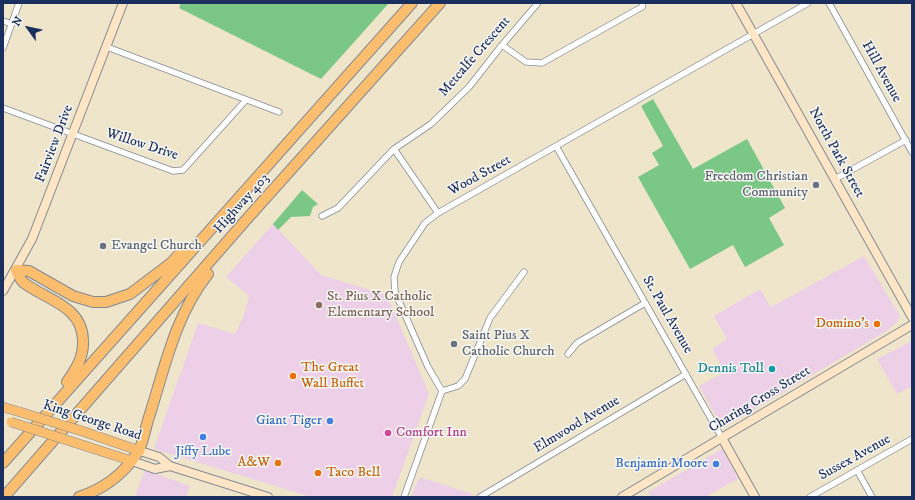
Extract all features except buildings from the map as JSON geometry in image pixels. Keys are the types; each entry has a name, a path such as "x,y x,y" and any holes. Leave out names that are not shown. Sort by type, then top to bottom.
{"highway":[{"name":"Highway 403","path":"3,463 412,3"},
{"name":"Highway 403","path":"4,497 246,220 440,3"},
{"path":"16,270 30,271 73,296 93,302 106,302 130,294 171,263 227,206 248,187"},
{"path":"79,497 95,492 114,481 126,469 140,451 146,427 180,320 199,285 236,237 246,220"},
{"path":"16,270 23,282 64,306 77,318 83,332 84,350 76,369 54,400 45,416"}],"main road":[{"name":"Fairview Drive","path":"3,291 32,240 123,3"},
{"name":"North Park Street","path":"736,3 912,317"},
{"name":"Charing Cross Street","path":"622,497 912,325"},
{"name":"King George Road","path":"3,407 86,432 159,457 170,466 268,497"},
{"name":"King George Road","path":"7,421 155,469 170,466"},
{"name":"St. Paul Avenue","path":"722,438 755,497"}],"street":[{"path":"3,48 19,3"},
{"name":"Metcalfe Crescent","path":"322,216 338,208 394,149 431,124 469,87 538,3"},
{"path":"502,45 526,62 542,63 642,7 643,3"},
{"name":"Wood Street","path":"442,391 428,367 396,292 394,277 398,262 425,222 438,213 808,3"},
{"name":"Hill Avenue","path":"830,3 912,152"},
{"path":"3,21 12,24"},
{"path":"107,47 279,112"},
{"name":"Willow Drive","path":"3,108 173,171 183,170 246,100"},
{"path":"835,179 906,140"},
{"name":"St. Paul Avenue","path":"556,146 722,438"},
{"path":"394,149 438,213"},
{"path":"404,497 442,391 458,386 465,379 490,318 524,272"},
{"path":"568,354 577,344 645,303"},
{"name":"Elmwood Avenue","path":"480,497 686,374"},
{"name":"Sussex Avenue","path":"810,497 912,440"},
{"path":"856,470 872,497"}],"shaded area":[{"path":"273,224 321,275 387,295 429,394 392,497 311,497 154,449 198,323 235,334 244,315 249,296 226,277"},
{"path":"864,256 900,316 897,322 888,330 723,428 699,386 725,372 712,349 727,339 714,316 760,289 771,307"},
{"path":"912,341 912,386 897,394 877,359"},
{"path":"722,449 738,479 705,497 651,497 648,492"},
{"path":"145,470 190,486 186,497 135,497"},
{"path":"420,477 472,494 471,497 411,497"}],"green space":[{"path":"181,3 389,3 321,79 179,8"},
{"path":"653,99 693,169 747,139 785,208 769,218 784,245 745,267 733,245 690,269 638,177 659,165 652,153 663,146 641,106"},
{"path":"302,190 318,204 313,207 310,216 291,217 278,230 273,224"}],"place":[{"name":"Freedom Christian Community","path":"816,185"},
{"name":"Evangel Church","path":"103,246"},
{"name":"St. Pius X Catholic Elementary School","path":"319,305"},
{"name":"Domino's","path":"877,324"},
{"name":"Saint Pius X Catholic Church","path":"454,344"},
{"name":"Dennis Toll","path":"772,369"},
{"name":"The Great Wall Buffet","path":"293,376"},
{"name":"Giant Tiger","path":"330,421"},
{"name":"Comfort Inn","path":"388,433"},
{"name":"Jiffy Lube","path":"203,437"},
{"name":"A&W","path":"278,463"},
{"name":"Benjamin Moore","path":"716,464"},
{"name":"Taco Bell","path":"318,473"}]}
